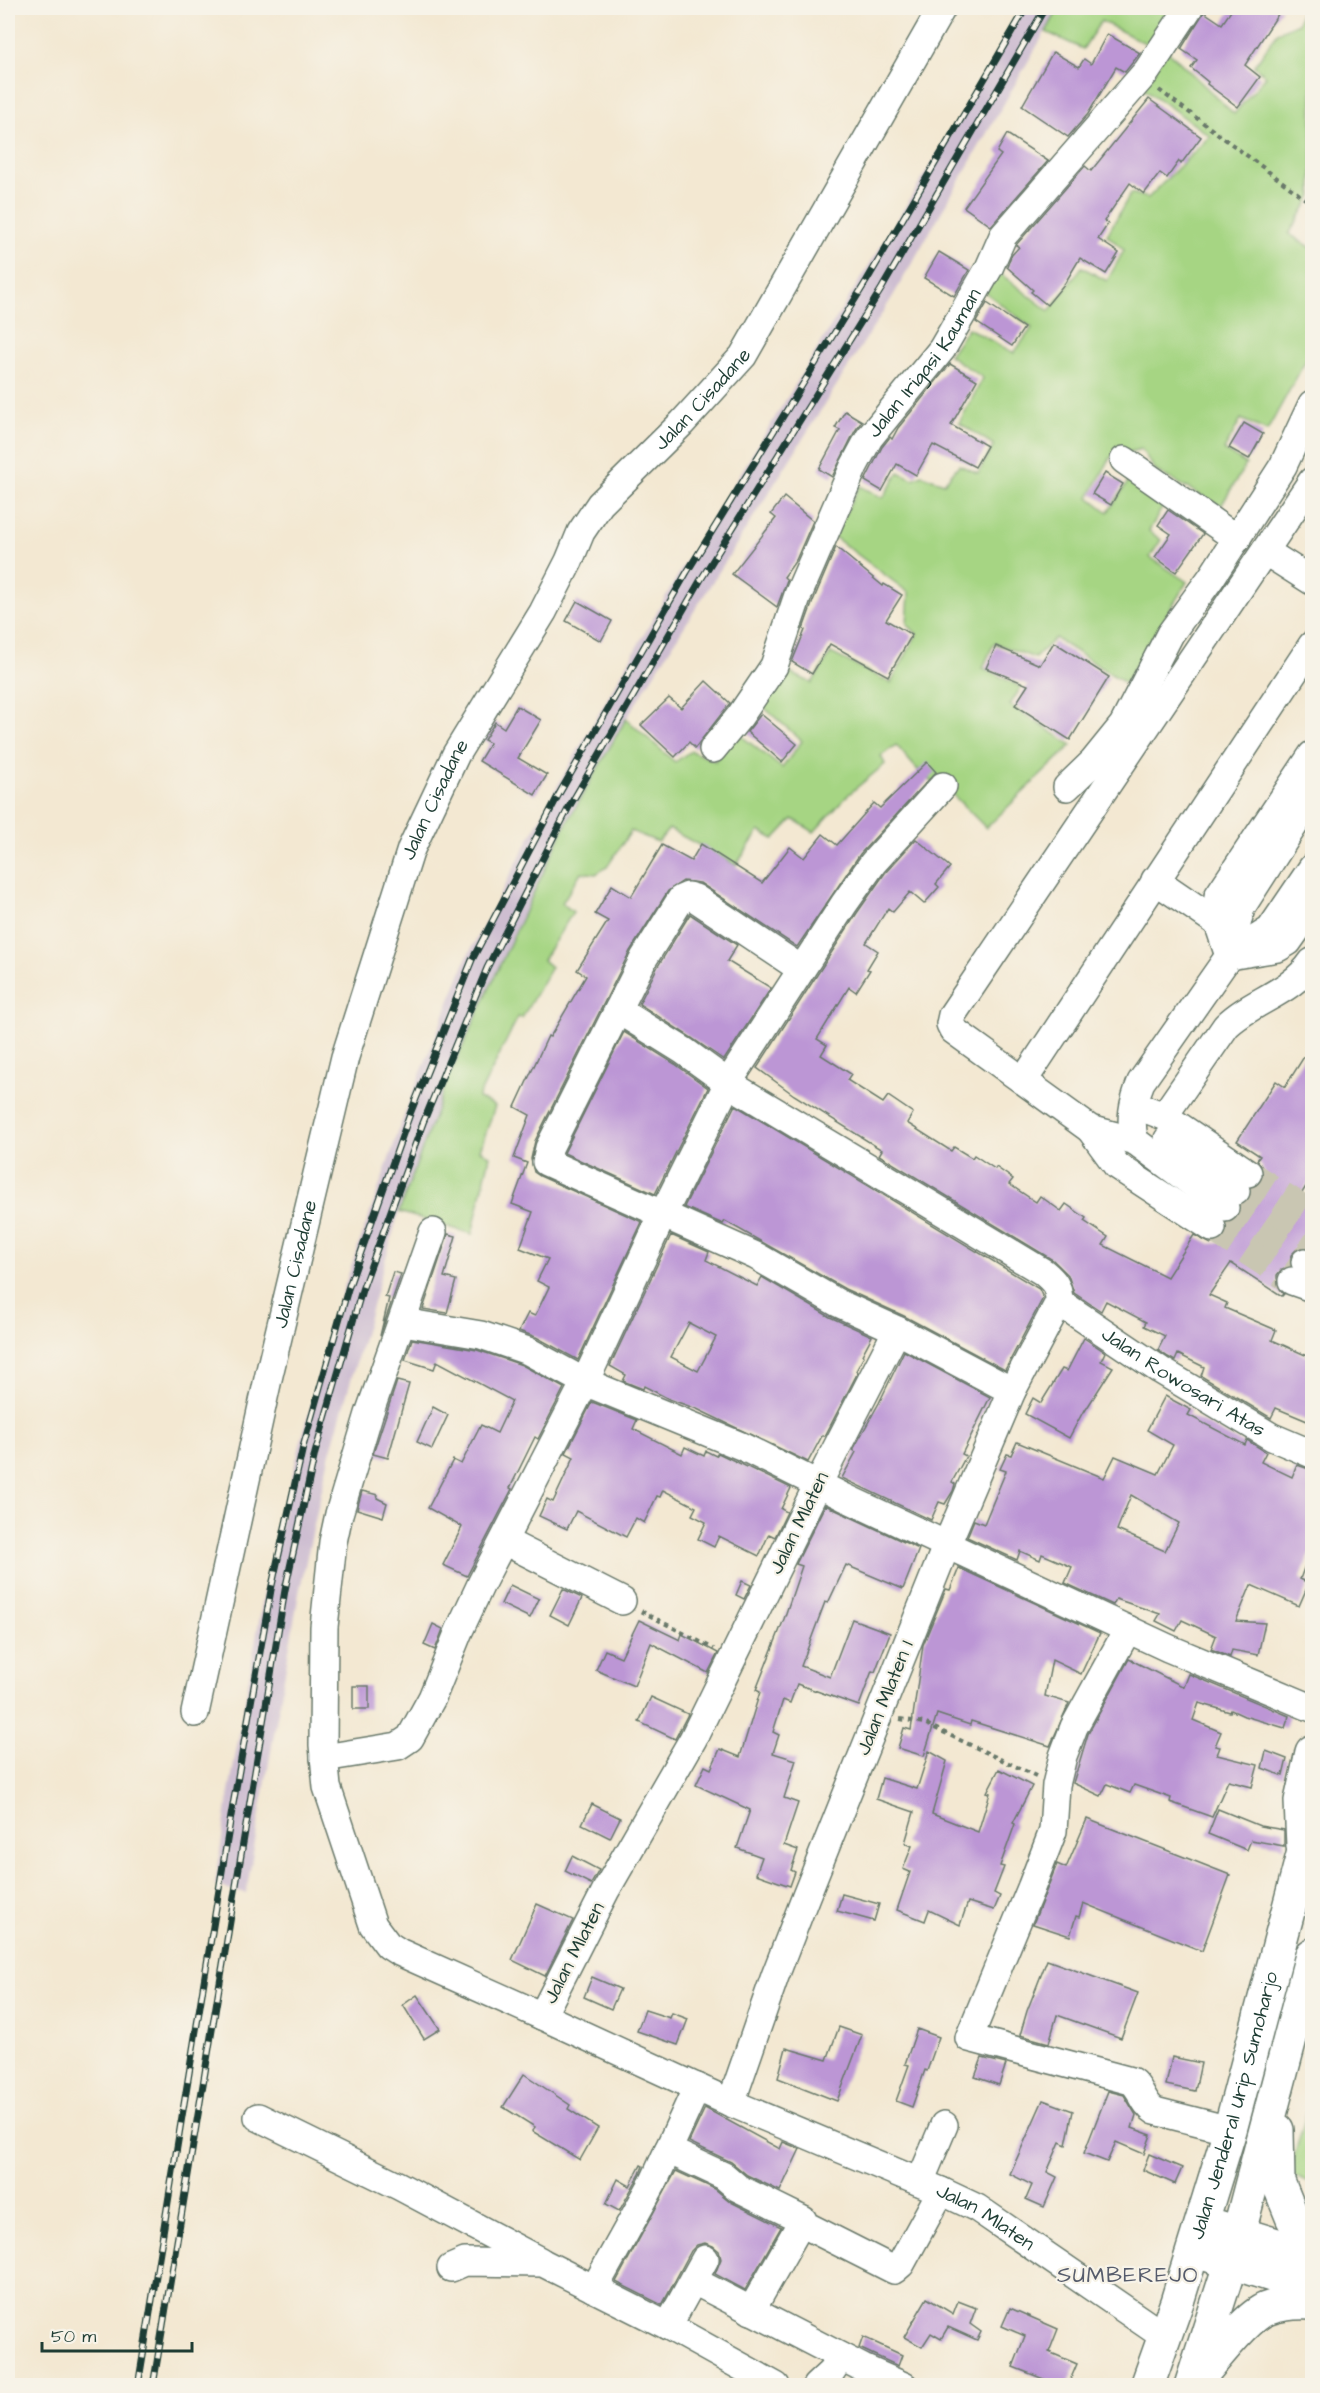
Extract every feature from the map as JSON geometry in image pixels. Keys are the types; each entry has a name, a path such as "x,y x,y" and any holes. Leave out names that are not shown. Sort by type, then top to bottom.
{"highway":[{"name":"Jalan Jenderal Urip Sumoharjo","path":"1147,2385 1198,2236 1230,2130 1308,1836 1301,1801 1312,1752"},
{"name":"Jalan Jenderal Urip Sumoharjo","path":"1191,2385 1235,2248 1312,1955"},
{"path":"1276,2092 1278,2182 1293,2219 1312,2236"},
{"path":"1198,2236 1235,2248 1312,2288"},
{"path":"1235,2248 1312,2256"},
{"path":"1191,2385 1242,2327 1264,2310 1291,2302 1312,2303"}],"street":[{"name":"Jalan Cisadane","path":"195,1713 268,1379 345,1057 411,849 456,754 543,612 570,561 581,532 600,504 682,423 743,356 942,8"},
{"name":"Jalan Irigasi Kauman","path":"713,749 740,716 774,666 807,575 854,466 869,438 942,350 989,268 1003,236 1141,78 1189,8"},
{"path":"1067,787 1093,762 1123,725 1170,634 1237,539 1283,466 1312,404"},
{"path":"1124,460 1237,539"},
{"path":"1230,1200 1117,1166 1090,1129 953,1030 950,1023 952,1015 1312,481"},
{"path":"1266,552 1312,581"},
{"path":"1024,1080 1312,645"},
{"path":"1229,956 1218,923 1218,896 1312,754"},
{"path":"324,1758 398,1746 410,1738 432,1698 459,1631 585,1382 663,1214 728,1083 873,863 943,786"},
{"path":"1229,956 1241,908 1312,797"},
{"path":"1133,1124 1141,1082 1312,831"},
{"path":"1229,956 1270,930 1312,868"},
{"path":"1155,880 1218,923"},
{"path":"801,969 695,898 688,896 681,898 663,925 618,1010 549,1148 546,1162 756,1256 838,1303 897,1330 1012,1391"},
{"path":"1229,956 1278,948 1288,942 1312,908"},
{"path":"1164,1116 1226,1026 1236,1016 1296,981 1312,962"},
{"path":"618,1010 684,1051 728,1083 1043,1272 1055,1282 1059,1290 1059,1302"},
{"path":"1090,1129 1133,1124 1157,1112 1164,1116 1230,1200"},
{"path":"1133,1124 1230,1200"},
{"path":"433,1232 369,1414 333,1542 324,1627 324,1758 327,1787 359,1890 373,1925 388,1945 409,1957 542,2016"},
{"name":"Jalan Mlaten 1","path":"731,2103 775,1976 947,1544 1012,1391 1059,1302"},
{"name":"Jalan Rowosari Atas","path":"1059,1302 1170,1376 1272,1437 1312,1454"},
{"path":"403,1322 481,1335 528,1351 585,1382 741,1446 1237,1679 1312,1708"},
{"name":"Jalan Mlaten","path":"897,1330 688,1748 606,1890 542,2016 607,2048 731,2103 977,2208 1165,2337"},
{"path":"504,1541 622,1601"},
{"path":"1128,1629 1074,1727 1056,1785 1053,1831 969,2038 1131,2081 1138,2088 1145,2103 1155,2111 1230,2130"},
{"path":"594,2289 654,2181 697,2087"},
{"path":"258,2117 399,2186 543,2263 668,2325 776,2385"},
{"path":"801,2223 894,2271 901,2264 930,2187 944,2125"},
{"path":"668,2150 724,2176 738,2188 803,2220 751,2311"},
{"path":"452,2268 465,2262 543,2263"},
{"path":"668,2325 700,2270 751,2311 841,2357 904,2385"},
{"path":"819,2383 831,2373 841,2357"}],"path":[{"path":"1141,78 1312,204"},
{"path":"622,1601 733,1658"},
{"path":"878,1715 924,1723 1056,1785"}],"shaded area":[{"path":"1024,8 1059,8 893,296 626,719 565,826 447,1081 399,1212 329,1457 299,1593 246,1893 215,1886 265,1587 300,1445 344,1287 405,1113 467,957 554,792 682,568 992,66"}],"green space":[{"path":"1059,8 1177,8 1151,46 1101,21 1083,49 1046,32"},
{"path":"1302,8 1312,8 1312,196 1289,234 1312,248 1312,349 1267,431 1241,419 1224,450 1246,464 1221,506 1156,471 1141,449 1111,457 1089,497 1108,512 1130,479 1166,501 1149,531 1161,540 1150,557 1187,582 1125,683 1055,638 1035,658 994,643 983,668 1021,687 1010,705 1072,745 986,828 944,786 924,776 896,745 881,756 885,764 849,794 814,832 793,819 774,839 759,831 736,865 669,829 658,842 631,831 607,867 596,874 581,872 562,903 573,912 543,960 551,967 522,1018 518,1017 478,1098 495,1106 480,1150 490,1156 472,1234 399,1212 447,1081 506,952 565,826 626,719 675,762 691,751 715,761 735,731 782,768 802,741 759,703 777,667 812,683 831,653 891,683 917,634 907,624 909,593 833,536 860,486 883,498 899,472 913,479 922,475 944,483 959,465 978,473 994,445 959,423 983,378 949,355 968,328 1014,353 1032,328 985,292 998,272 1049,311 1082,267 1107,281 1124,250 1107,235 1131,193 1148,198 1210,136 1142,87 1167,50 1234,114 1266,76 1254,66 1278,32 1298,23"},
{"path":"1312,2094 1312,2184 1289,2174"}],"building":[{"path":"1233,8 1282,8 1245,65 1260,77 1238,107 1207,84 1208,82 1191,68 1197,60 1181,49 1204,12 1222,24"},
{"path":"1107,34 1140,53 1125,72 1116,67 1088,114 1068,137 1022,106 1053,52 1079,67 1084,59 1091,64"},
{"path":"1149,99 1201,137 1181,164 1179,161 1167,178 1160,173 1144,194 1130,183 1104,221 1108,224 1098,239 1119,253 1106,274 1080,258 1065,283 1047,305 1007,267 1011,256 1019,247 1016,245 1085,166 1091,171"},
{"path":"1007,134 1048,161 991,226 964,207 1001,155 997,152"},
{"path":"939,252 969,270 954,296 924,278"},
{"path":"987,303 1024,328 1012,346 976,322"},
{"path":"950,364 977,380 951,425 987,446 975,467 933,445 916,475 897,464 882,491 865,481 882,447 890,437 892,439 898,428"},
{"path":"845,411 862,421 832,477 819,469 840,430 835,428"},
{"path":"1244,423 1263,434 1249,459 1229,448"},
{"path":"1105,473 1123,484 1111,505 1092,494"},
{"path":"784,497 813,521 796,560 784,577 787,580 777,607 732,574 776,518 771,514"},
{"path":"1168,510 1203,534 1176,572 1155,557 1171,534 1158,525"},
{"path":"836,547 883,586 884,584 902,595 886,620 912,635 888,676 830,644 812,674 792,662 805,630 803,629 813,601"},
{"path":"577,601 612,621 601,641 566,621"},
{"path":"1054,642 1109,677 1070,740 1015,705 1028,685 986,668 996,646 1040,665"},
{"path":"706,681 730,703 695,748 689,742 675,757 641,725 669,698 681,708"},
{"path":"517,706 541,720 518,758 547,775 535,795 479,761 490,743 484,740 495,722 504,728"},
{"path":"761,714 797,744 782,762 747,732"},
{"path":"927,762 936,772 860,854 797,947 700,883 683,881 668,891 630,951 535,1141 531,1159 534,1172 540,1176 642,1222 578,1360 536,1337 519,1331 528,1313 535,1316 549,1287 537,1281 548,1259 520,1248 533,1212 512,1204 527,1163 514,1158 530,1115 515,1107 548,1036 550,1037 586,976 577,970 608,921 595,914 612,885 631,897 662,845 691,861 701,844 762,883 790,847 804,858 823,834 837,845 874,803 880,808"},
{"path":"916,839 950,867 936,884 939,887 924,904 910,892 893,912 888,908 866,943 878,951 867,969 870,970 856,992 849,987 817,1039 827,1045 821,1055 851,1074 847,1080 883,1103 888,1096 913,1113 907,1123 951,1151 954,1147 972,1158 974,1155 995,1169 996,1167 1013,1179 1009,1184 1036,1202 1040,1196 1061,1211 1066,1204 1086,1218 1084,1221 1108,1237 1103,1245 1167,1277 1194,1235 1211,1244 1225,1237 1228,1229 1227,1223 1237,1218 1240,1206 1249,1200 1251,1188 1261,1182 1264,1175 1257,1160 1260,1156 1237,1141 1276,1081 1285,1087 1312,1044 1312,1177 1300,1196 1312,1204 1312,1248 1304,1246 1297,1249 1291,1255 1290,1266 1282,1269 1277,1275 1277,1284 1284,1294 1282,1296 1231,1263 1209,1295 1227,1303 1225,1308 1276,1330 1272,1340 1312,1358 1312,1423 1276,1408 1271,1418 1201,1376 1204,1367 1178,1354 1175,1361 1168,1357 1158,1350 1165,1336 1144,1326 1146,1322 1106,1301 1101,1311 1074,1293 1068,1275 1053,1260 879,1155 882,1150 794,1095 757,1068 857,913 885,873"},
{"path":"690,914 737,945 727,961 771,988 724,1060 639,1004 658,966"},
{"path":"624,1032 708,1088 655,1194 564,1153"},
{"path":"735,1105 1039,1289 1043,1298 1005,1370 904,1316 845,1289 725,1221 723,1224 684,1207"},
{"path":"448,1234 456,1236 444,1277 456,1280 447,1313 423,1309"},
{"path":"671,1235 709,1252 706,1260 757,1286 762,1277 830,1317 872,1336 862,1355 864,1356 856,1371 858,1372 825,1436 822,1436 808,1462 697,1409 669,1399 644,1386 643,1389 623,1381 626,1375 610,1366","holes":["689,1323 716,1337 698,1371 671,1357"]},
{"path":"393,1272 401,1274 380,1336 389,1298 385,1297"},
{"path":"1084,1338 1105,1352 1101,1361 1113,1367 1084,1410 1069,1438 1025,1414 1033,1398 1041,1403 1062,1369 1067,1371"},
{"path":"412,1339 477,1350 522,1365 564,1388 538,1439 535,1437 510,1488 512,1489 467,1576 443,1565 462,1527 428,1508 453,1460 461,1464 481,1425 497,1433 512,1401 437,1361 434,1369 405,1360"},
{"path":"904,1351 990,1397 962,1454 966,1456 952,1482 955,1484 953,1491 945,1504 939,1502 931,1520 842,1478 856,1452 853,1450"},
{"path":"397,1381 409,1384 388,1458 373,1454"},
{"path":"1165,1396 1191,1410 1188,1415 1245,1445 1247,1440 1266,1452 1261,1462 1292,1477 1297,1465 1312,1470 1312,1547 1300,1579 1309,1583 1299,1606 1251,1585 1236,1621 1265,1623 1258,1655 1232,1650 1230,1657 1211,1649 1216,1636 1182,1620 1176,1631 1156,1621 1160,1614 1116,1599 1113,1605 1065,1583 1072,1567 1042,1554 1040,1560 1020,1551 1017,1560 967,1537 974,1520 984,1524 1006,1471 1000,1469 1007,1454 1011,1455 1017,1442 1104,1478 1115,1456 1158,1474 1173,1445 1147,1430","holes":["1131,1495 1179,1523 1165,1551 1117,1530"]},
{"path":"592,1402 637,1420 633,1429 682,1454 685,1447 704,1456 706,1451 716,1456 718,1453 791,1488 781,1509 787,1512 775,1537 769,1534 759,1556 719,1536 714,1547 698,1539 706,1522 692,1515 696,1507 663,1490 660,1497 657,1496 644,1523 636,1518 626,1537 576,1511 567,1529 539,1516 547,1499 553,1502 574,1457 566,1453"},
{"path":"433,1407 448,1415 432,1449 417,1442"},
{"path":"362,1491 378,1495 377,1498 387,1503 383,1517 357,1509"},
{"path":"825,1505 919,1549 903,1589 846,1565 828,1603 825,1602 801,1666 830,1677 852,1619 890,1633 859,1706 797,1684 790,1703 783,1700 773,1732 779,1735 773,1753 796,1760 784,1798 798,1803 784,1845 798,1850 791,1870 795,1872 790,1886 756,1874 762,1857 737,1848 750,1810 696,1785 705,1766 711,1769 720,1749 740,1757 760,1692 756,1690 802,1566 796,1564"},
{"path":"959,1568 1100,1633 1081,1674 1052,1660 1045,1696 1069,1703 1050,1746 971,1721 970,1725 937,1714 924,1756 898,1748 904,1728 911,1730 923,1645 946,1589 950,1590"},
{"path":"742,1581 751,1585 744,1599 736,1595"},
{"path":"510,1585 539,1599 530,1618 501,1604"},
{"path":"563,1589 582,1598 569,1625 550,1615"},
{"path":"639,1620 680,1640 682,1634 718,1653 708,1673 651,1643 634,1686 596,1670 605,1650 621,1657"},
{"path":"433,1624 443,1629 435,1650 424,1645"},
{"path":"1129,1659 1184,1687 1189,1674 1289,1716 1285,1728 1231,1710 1230,1712 1199,1703 1193,1720 1221,1732 1215,1746 1220,1747 1217,1755 1258,1765 1252,1787 1228,1781 1212,1817 1170,1802 1171,1798 1134,1785 1130,1793 1107,1784 1101,1796 1073,1783 1088,1734"},
{"path":"353,1686 369,1686 369,1709 353,1709"},
{"path":"651,1697 688,1714 675,1739 639,1722"},
{"path":"929,1751 947,1761 932,1814 978,1832 990,1793 987,1792 999,1769 1032,1786 1013,1823 1015,1824 1000,1866 1004,1867 994,1893 1000,1896 994,1910 968,1902 960,1925 929,1910 925,1921 897,1910 910,1872 903,1869 912,1846 905,1843 914,1812 876,1799 882,1778 917,1789"},
{"path":"1266,1751 1287,1759 1283,1776 1262,1768"},
{"path":"592,1804 620,1818 610,1838 582,1824"},
{"path":"1218,1809 1260,1826 1284,1830 1284,1846 1251,1840 1247,1850 1208,1834"},
{"path":"1087,1819 1230,1875 1202,1951 1083,1903 1070,1936 1033,1924 1057,1864 1066,1868"},
{"path":"572,1856 599,1870 591,1884 565,1871"},
{"path":"842,1894 879,1904 874,1921 837,1911"},
{"path":"537,1904 573,1920 545,1976 512,1960"},
{"path":"1047,1960 1138,1993 1121,2038 1057,2015 1049,2043 1020,2035"},
{"path":"592,1977 620,1989 611,2009 584,1997"},
{"path":"417,1995 440,2029 424,2039 403,2005"},
{"path":"645,2010 670,2018 672,2013 688,2019 678,2045 637,2031"},
{"path":"839,2027 862,2035 837,2101 778,2078 786,2048 827,2060"},
{"path":"917,2029 939,2037 912,2107 896,2101 909,2065 905,2064"},
{"path":"1172,2057 1201,2063 1195,2091 1166,2085"},
{"path":"982,2058 1006,2064 999,2085 975,2077"},
{"path":"524,2074 570,2105 568,2109 598,2128 580,2160 532,2131 535,2127 503,2107"},
{"path":"1108,2091 1124,2095 1136,2115 1132,2128 1151,2135 1144,2154 1116,2142 1107,2162 1084,2153"},
{"path":"1043,2100 1073,2111 1066,2145 1060,2142 1047,2172 1057,2177 1044,2207 1026,2199 1032,2185 1010,2174"},
{"path":"705,2108 780,2149 783,2142 800,2149 780,2191 747,2175 731,2162 689,2142"},
{"path":"1149,2154 1182,2168 1175,2184 1143,2170"},
{"path":"641,2165 643,2166 640,2174 619,2211 606,2204 618,2179 630,2186"},
{"path":"676,2171 715,2189 731,2202 781,2227 745,2290 715,2274 721,2259 719,2251 705,2243 697,2245 691,2251 662,2305 616,2282"},
{"path":"927,2298 953,2314 958,2301 976,2308 970,2324 981,2332 977,2340 948,2327 941,2339 931,2333 922,2347 904,2337"},
{"path":"1010,2308 1058,2329 1049,2352 1077,2364 1068,2385 1059,2385 1013,2367 1025,2336 1002,2326"},
{"path":"863,2337 902,2355 898,2366 859,2348"}],"tunnel":[{"path":"1248,1173 1312,1214"},
{"path":"1236,1191 1312,1244"},
{"path":"1225,1208 1305,1262"},
{"path":"1212,1228 1292,1281"}],"railway":[{"path":"138,2386 231,1816 271,1590 303,1447 348,1289 410,1114 472,960 559,794 687,572 867,280 1026,8"},
{"path":"153,2386 285,1590 315,1453 362,1290 423,1123 487,968 569,807 700,581 882,288 1045,8"}],"district":[{"name":"SUMBEREJO","path":"1128,2275"}]}
